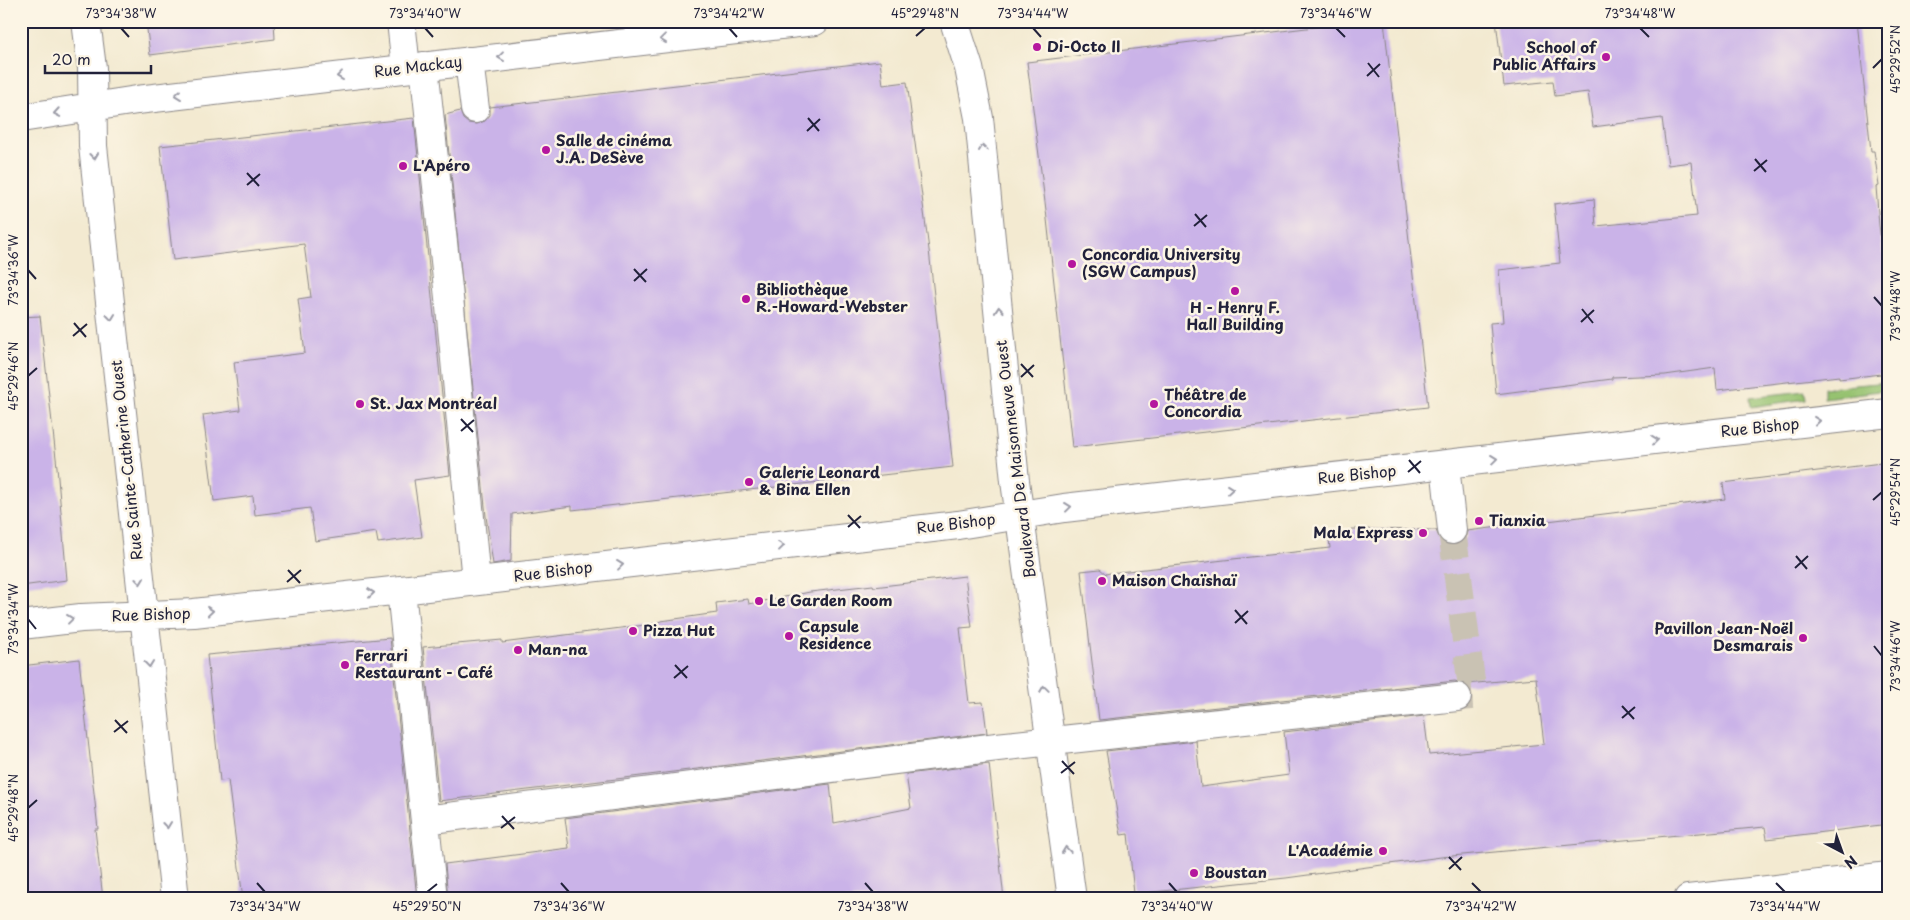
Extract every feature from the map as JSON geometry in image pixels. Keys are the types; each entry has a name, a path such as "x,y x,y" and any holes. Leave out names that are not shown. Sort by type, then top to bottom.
{"street":[{"name":"Rue Sainte-Catherine Ouest","path":"86,21 92,68 94,156 175,899"},
{"path":"401,21 415,67 450,307 476,582"},
{"name":"Rue Mackay","path":"21,118 136,100 815,21"},
{"name":"Boulevard De Maisonneuve Ouest","path":"954,21 969,68 979,118 1020,515 1072,899"},
{"path":"469,61 475,109"},
{"name":"Rue Bishop","path":"21,625 81,618 194,613 476,582 958,525 1079,506 1889,413"},
{"path":"1446,465 1452,530"},
{"path":"401,590 434,899"},
{"path":"425,820 997,747 1457,697"},
{"path":"1688,899 1759,895 1889,876"}],"green space":[{"path":"1887,382 1887,390 1824,398 1824,388"},
{"path":"1805,391 1806,399 1751,407 1750,397"}],"building":[{"path":"146,21 274,21 275,39 150,55"},
{"name":"H - Henry F. Hall Building","path":"1364,21 1384,21 1428,407 1072,447 1046,210 1027,62"},
{"path":"1496,21 1857,21 1871,151 1874,151 1879,186 1876,187 1879,225 1889,302 1889,373 1839,379 1839,376 1717,390 1715,368 1665,375 1612,377 1612,379 1496,394 1490,323 1503,322 1499,270 1560,263 1554,204 1594,199 1596,226 1697,216 1691,162 1668,165 1662,118 1593,127 1588,92 1555,96 1553,81 1504,86"},
{"path":"880,61 883,85 907,82 929,250 953,467 572,510 572,506 512,514 511,561 493,564 486,516 445,115 460,111 463,119 468,123 476,124 485,121 490,115 490,107"},
{"path":"414,118 450,475 414,480 422,537 378,543 376,532 315,541 310,508 255,515 253,496 214,501 203,415 240,410 234,362 305,353 298,299 311,297 304,244 173,260 160,146"},
{"path":"40,316 57,467 67,580 21,586 21,317"},
{"path":"1889,462 1889,824 1767,839 1765,827 1441,857 1286,878 1134,894 1128,834 1121,835 1106,751 1196,741 1201,787 1289,775 1284,732 1424,716 1429,755 1544,744 1536,678 1465,684 1455,681 1099,720 1081,571 1100,569 1106,574 1330,548 1329,539 1352,538 1351,529 1436,530 1440,540 1446,544 1454,545 1462,542 1466,537 1467,531 1725,499 1723,483"},
{"path":"965,576 972,627 960,628 969,703 983,702 987,733 439,801 423,647 502,640 502,643 653,624 661,621 717,613 716,603 748,599 749,604 810,592 873,585 874,587"},
{"path":"390,638 417,899 243,899 228,780 220,781 207,655"},
{"path":"79,659 98,829 95,829 103,899 21,899 21,666"},
{"path":"989,764 1004,899 448,899 445,864 569,848 565,818 830,784 834,823 911,808 906,774"}],"tunnel":[{"path":"1452,530 1473,696 1457,697"}],"place":[{"name":"Di-Octo II","path":"1037,47"},
{"name":"School of Public Affairs","path":"1606,57"},
{"name":"Salle de cinéma J.A. DeSève","path":"546,150"},
{"name":"L'Apéro","path":"403,166"},
{"name":"Concordia University (SGW Campus)","path":"1072,264"},
{"name":"H - Henry F. Hall Building","path":"1235,291"},
{"name":"Bibliothèque R.-Howard-Webster","path":"746,299"},
{"name":"St. Jax Montréal","path":"360,404"},
{"name":"Théâtre de Concordia","path":"1154,404"},
{"name":"Galerie Leonard & Bina Ellen","path":"749,482"},
{"name":"Tianxia","path":"1479,521"},
{"name":"Mala Express","path":"1423,533"},
{"name":"Maison Chaïshaï","path":"1102,581"},
{"name":"Le Garden Room","path":"759,601"},
{"name":"Pizza Hut","path":"633,631"},
{"name":"Capsule Residence","path":"789,636"},
{"name":"Pavillon Jean-Noël Desmarais","path":"1803,638"},
{"name":"Man-na","path":"518,650"},
{"name":"Ferrari Restaurant - Café","path":"345,665"},
{"name":"L'Académie","path":"1383,851"},
{"name":"Boustan","path":"1194,873"}]}
